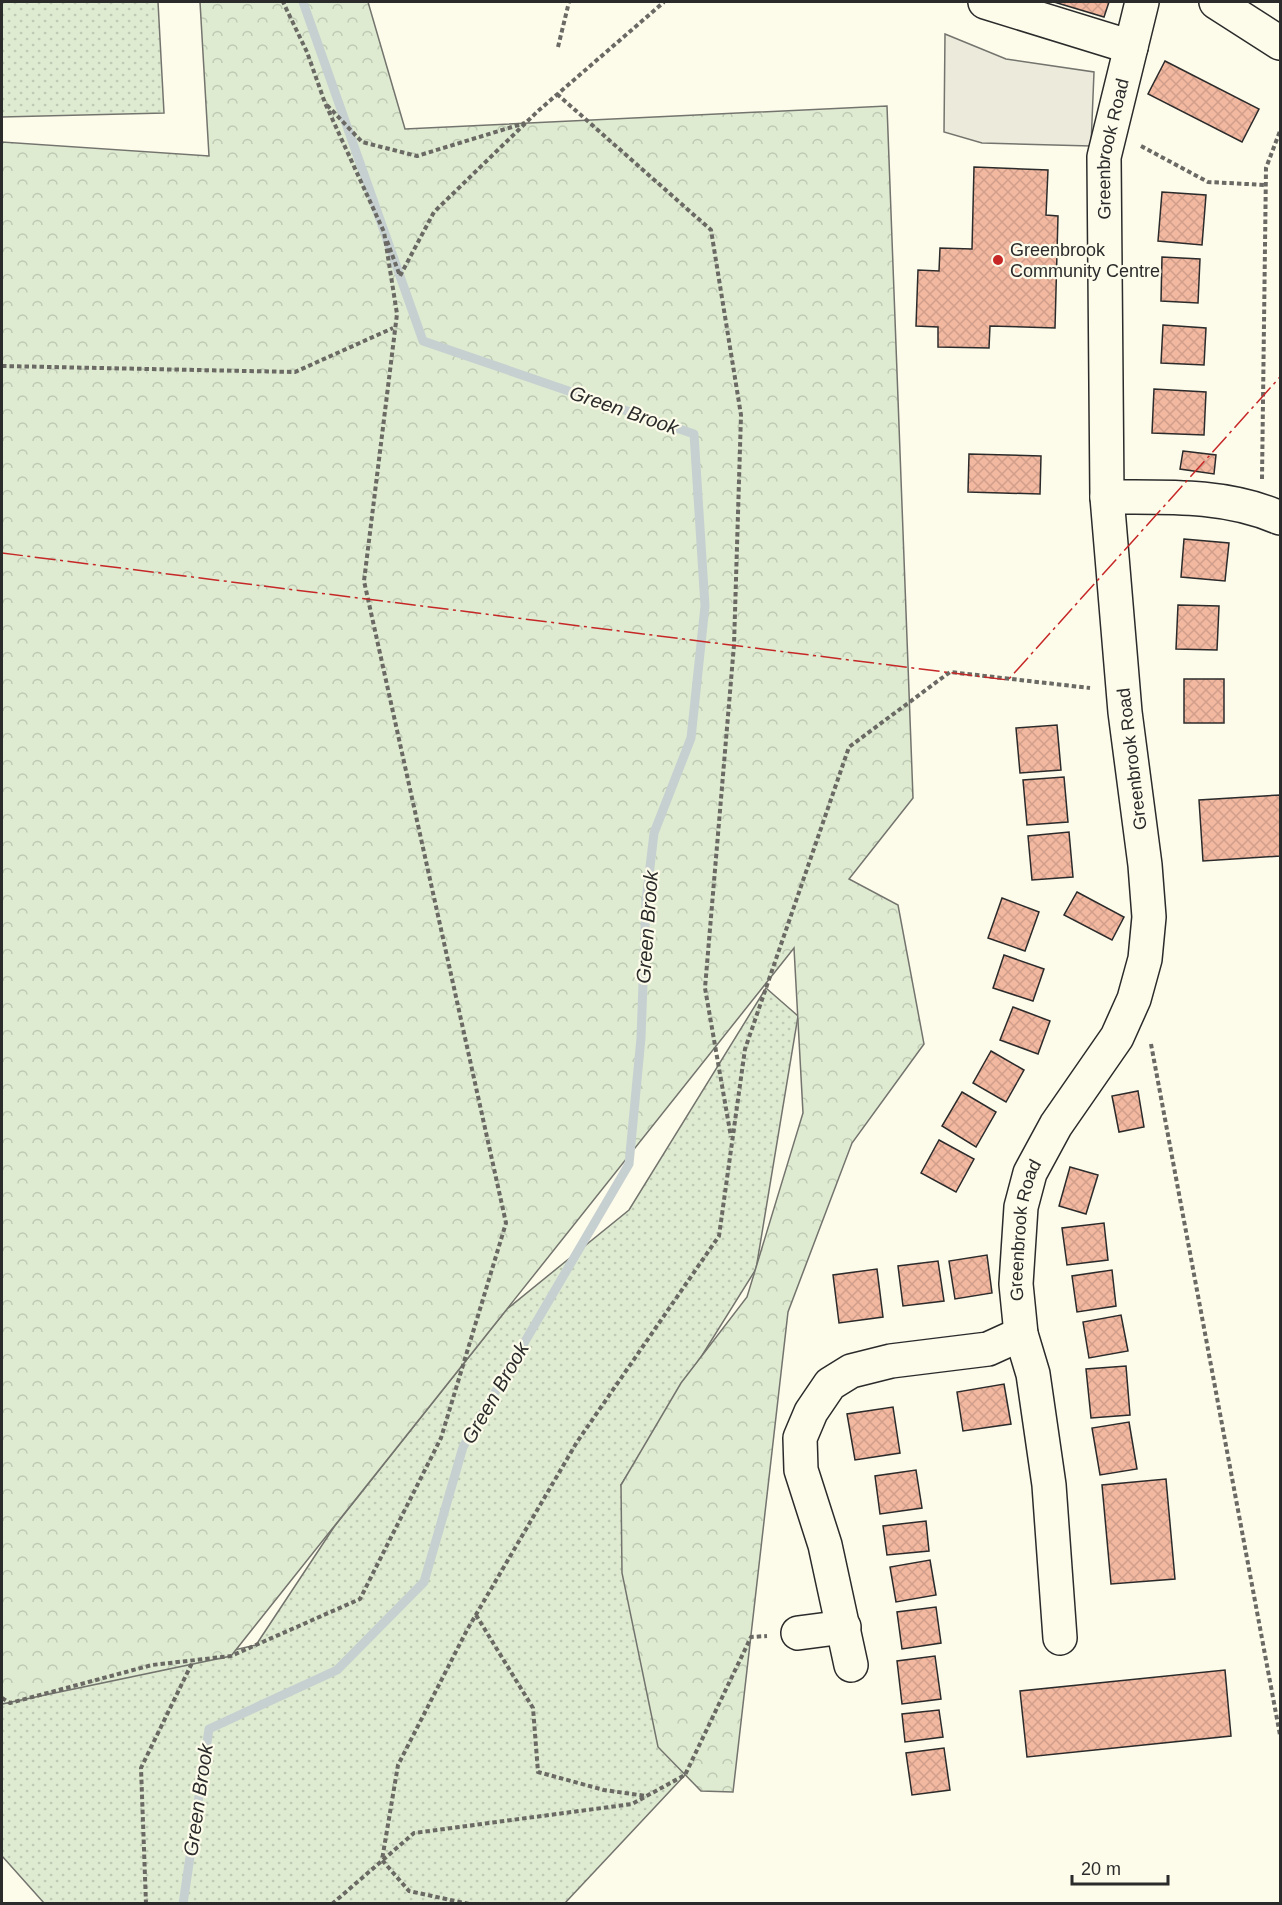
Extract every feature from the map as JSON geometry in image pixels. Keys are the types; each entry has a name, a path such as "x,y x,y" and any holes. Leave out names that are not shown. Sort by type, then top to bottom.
{"street":[{"path":"985,2 1131,47"},
{"name":"Greenbrook Road","path":"1060,1638 1049,1485 1033,1374 1021,1334 1016,1284 1021,1207 1030,1173 1056,1125 1117,1037 1134,999 1145,959 1149,917 1123,692 1107,498 1104,157 1142,2"},
{"path":"1216,2 1281,43"},
{"path":"1107,498 1185,496 1271,513"},
{"path":"851,1665 825,1545 801,1470 800,1438 811,1412 830,1384 851,1371 891,1361 988,1349 1021,1334"},
{"path":"798,1633 844,1627"}],"path":[{"path":"283,2 307,52 326,104 384,232 400,276 434,212 557,94 664,2"},
{"path":"558,47 569,2"},
{"path":"557,94 711,231 741,415 735,645 705,988 732,1144"},
{"path":"326,104 362,142 417,156 526,123"},
{"path":"1111,130 1208,182 1266,185"},
{"path":"1271,513 1266,168 1281,131"},
{"path":"2,1698 10,1703 152,1665 231,1656 360,1599 441,1438 506,1223 364,581 397,314 384,232"},
{"path":"2,366 295,372 393,328"},
{"path":"382,1860 398,1765 476,1615 577,1442 719,1236 745,1049 849,747 950,672 1123,692"},
{"path":"1134,999 1151,1046 1281,1735"},
{"path":"476,1615 533,1708 538,1772 604,1790 646,1796"},
{"path":"332,1904 414,1833 632,1804 685,1775 751,1637 798,1633"},
{"path":"146,1904 141,1768 193,1660"},
{"path":"382,1860 410,1891 469,1904"}],"green space":[{"path":"2,2 158,2 164,113 2,117"},
{"path":"200,2 368,2 405,129 887,106 913,798 849,879 898,905 924,1044 852,1143 788,1312 733,1792 701,1791 658,1747 622,1573 621,1485 681,1383 747,1297 803,1113 794,948 231,1656 2,1704 2,142 209,156"},
{"path":"766,988 798,1016 756,1269 621,1485 685,1775 565,1903 44,1903 2,1856 2,1703 256,1645 334,1527 507,1309 629,1210"}],"shaded area":[{"path":"945,34 1006,59 1094,72 1091,146 982,143 944,132"}],"building":[{"path":"1054,2 1109,2 1104,17"},
{"path":"1165,61 1259,109 1242,142 1148,94"},
{"name":"Greenbrook Community Centre","path":"974,167 1048,170 1046,215 1058,216 1055,328 990,326 989,348 938,347 938,327 916,326 918,270 939,271 940,248 972,249"},
{"path":"1162,192 1206,195 1202,245 1158,241"},
{"path":"1162,257 1200,259 1198,303 1161,301"},
{"path":"1163,325 1206,328 1204,365 1161,363"},
{"path":"1154,389 1206,392 1204,435 1152,433"},
{"path":"1183,451 1216,455 1214,474 1180,469"},
{"path":"969,454 1041,456 1040,494 968,492"},
{"path":"1184,539 1229,543 1225,581 1181,577"},
{"path":"1178,605 1219,606 1217,650 1176,649"},
{"path":"1184,679 1224,679 1224,723 1184,723"},
{"path":"1057,725 1061,770 1020,773 1016,728"},
{"path":"1064,777 1068,822 1027,825 1023,780"},
{"path":"1280,795 1280,856 1203,861 1199,800"},
{"path":"1069,832 1073,877 1032,880 1028,836"},
{"path":"1077,892 1124,917 1112,940 1064,915"},
{"path":"1002,898 1039,912 1025,951 988,938"},
{"path":"1004,955 1044,969 1033,1001 993,988"},
{"path":"1013,1007 1050,1021 1038,1054 1000,1040"},
{"path":"991,1051 1024,1070 1006,1102 973,1083"},
{"path":"1138,1091 1144,1127 1119,1132 1112,1096"},
{"path":"962,1092 996,1112 976,1147 942,1126"},
{"path":"939,1140 974,1159 956,1192 921,1173"},
{"path":"1070,1167 1098,1175 1086,1214 1059,1206"},
{"path":"1104,1223 1108,1260 1067,1265 1062,1228"},
{"path":"987,1255 992,1293 955,1299 949,1261"},
{"path":"938,1261 944,1301 903,1306 898,1266"},
{"path":"877,1269 883,1317 839,1323 833,1275"},
{"path":"1112,1270 1116,1306 1077,1312 1072,1276"},
{"path":"1121,1315 1128,1351 1089,1358 1083,1322"},
{"path":"1126,1366 1130,1415 1091,1418 1086,1369"},
{"path":"1004,1384 1011,1424 963,1431 957,1392"},
{"path":"893,1407 900,1453 855,1460 847,1414"},
{"path":"1129,1422 1137,1469 1100,1475 1092,1428"},
{"path":"916,1470 922,1508 880,1514 875,1476"},
{"path":"1166,1479 1175,1579 1111,1584 1102,1485"},
{"path":"926,1521 929,1551 887,1555 883,1526"},
{"path":"930,1560 936,1595 896,1602 890,1567"},
{"path":"936,1607 941,1643 902,1649 897,1612"},
{"path":"935,1656 941,1699 902,1704 897,1661"},
{"path":"1225,1670 1231,1736 1027,1757 1020,1691"},
{"path":"939,1710 943,1737 905,1742 902,1714"},
{"path":"944,1748 950,1790 912,1795 906,1753"}],"waterway":[{"name":"Green Brook","path":"183,1904 209,1729 337,1670 424,1582 463,1447 629,1164 641,1038 646,901 654,833 691,738 705,606 694,434 423,341 303,2"}],"power":[{"path":"2,553 1008,680 1280,377"}],"place":[{"name":"Greenbrook Community Centre","path":"998,260"}]}
